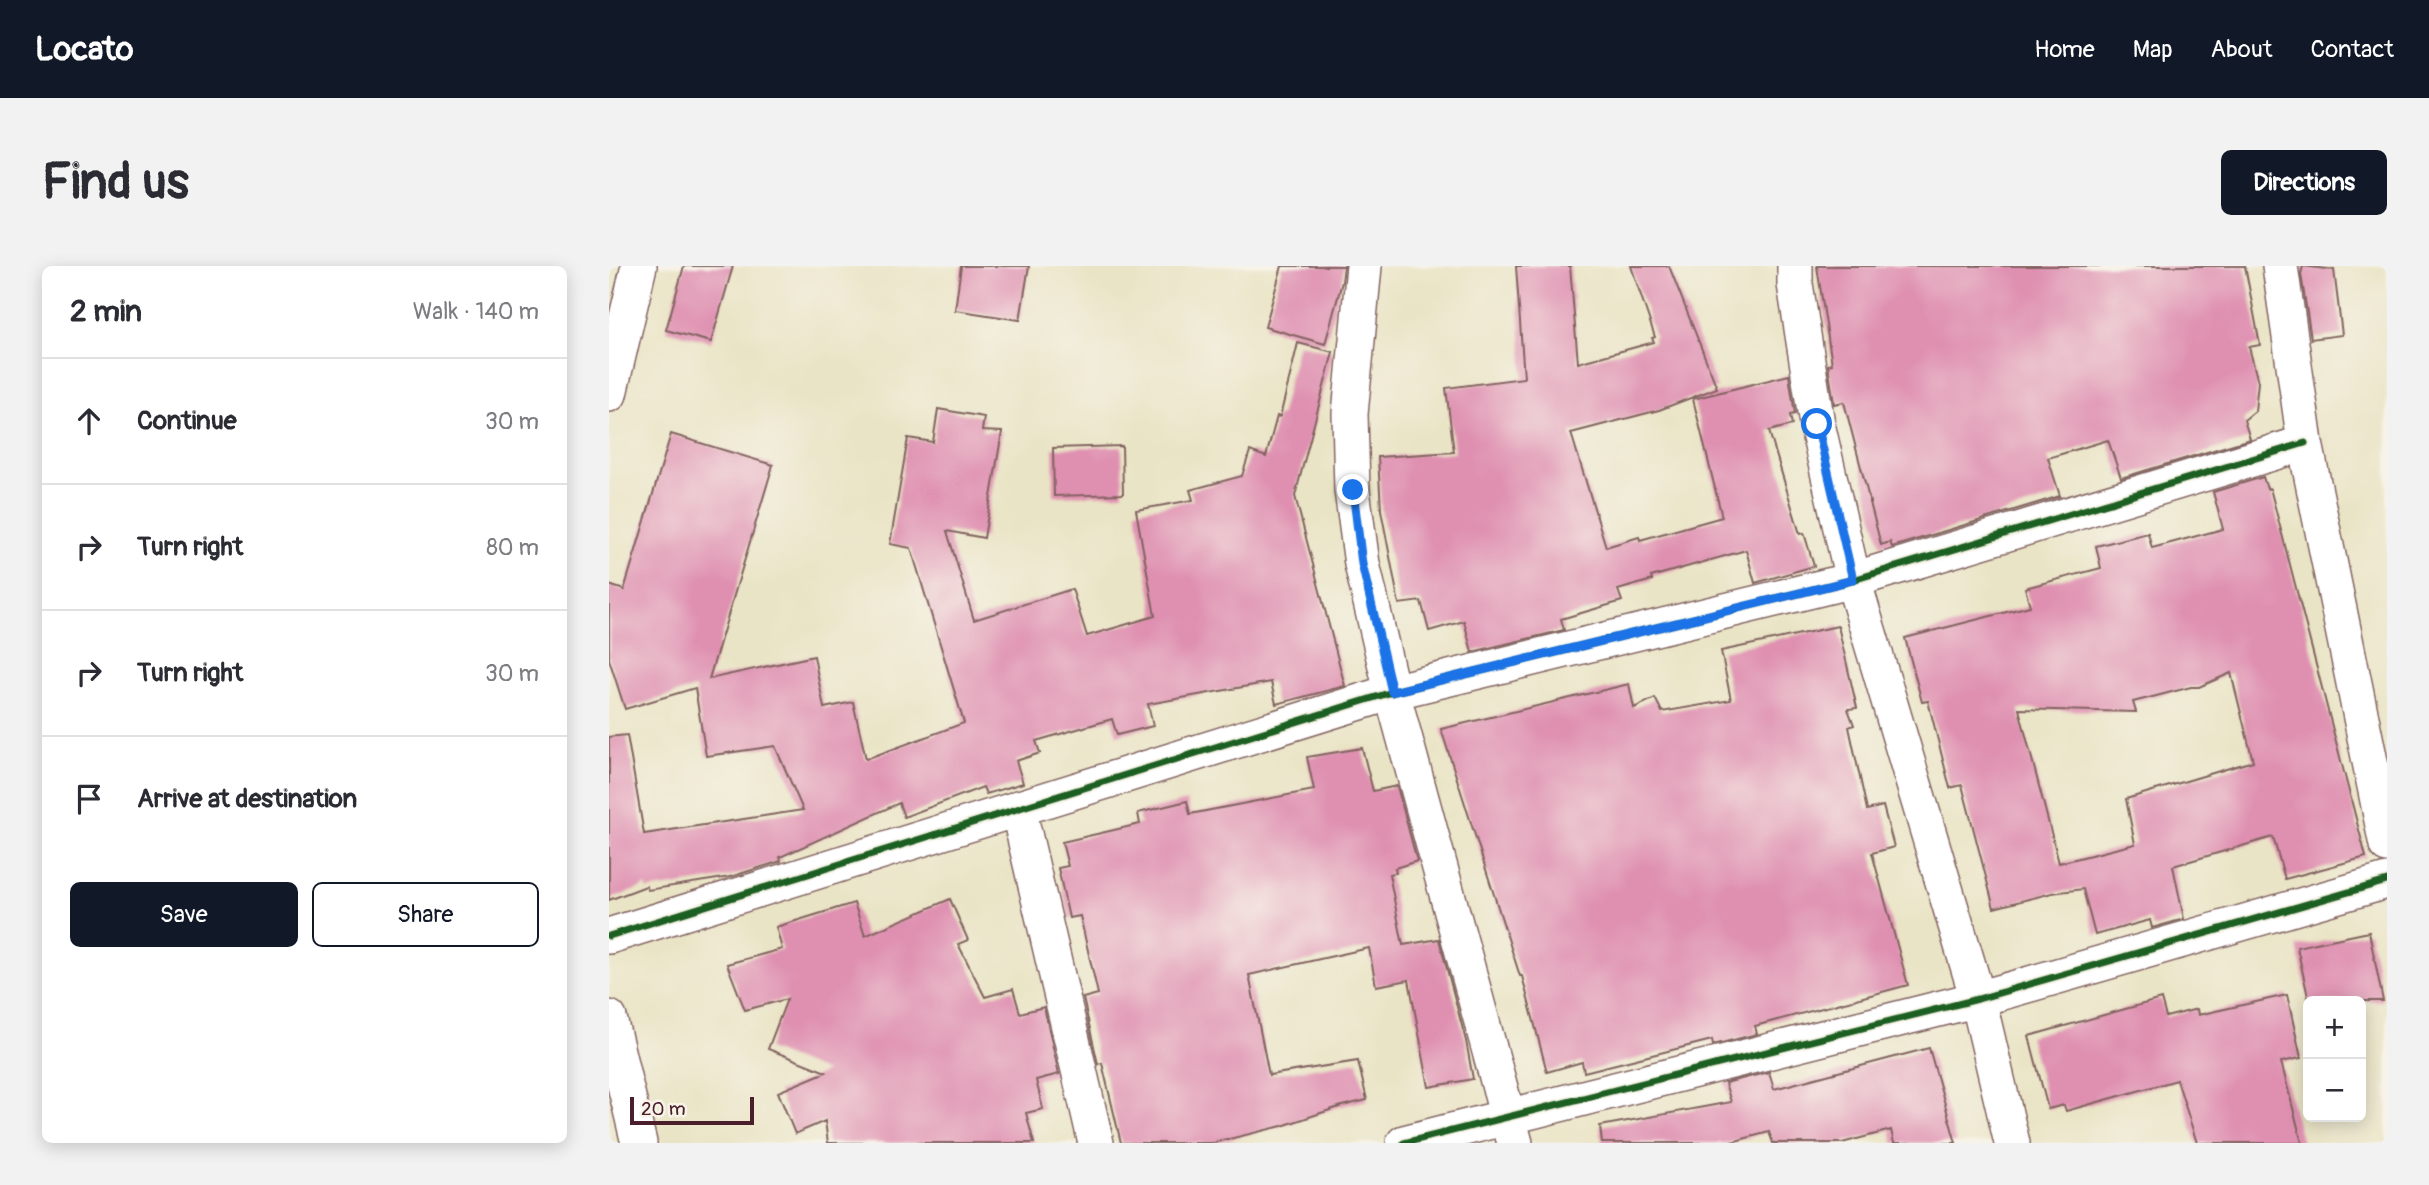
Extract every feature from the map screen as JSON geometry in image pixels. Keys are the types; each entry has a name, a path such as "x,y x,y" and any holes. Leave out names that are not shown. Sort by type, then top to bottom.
{"street":[{"path":"609,394 639,266"},
{"path":"1364,266 1350,414 1353,490 1362,564 1392,692 1511,1130"},
{"path":"1795,266 1795,284 1817,424 1853,580 1978,999 2012,1143"},
{"path":"2280,266 2305,443 2387,845"},
{"path":"609,936 1392,692 1853,580 2305,443"},
{"path":"1018,808 1096,1143"},
{"path":"1404,1143 1511,1130 2387,881"},
{"path":"609,1018 639,1143"}],"building":[{"path":"684,266 733,266 711,342 666,330"},
{"path":"961,266 1029,266 1020,320 955,310"},
{"path":"1282,266 1344,266 1325,344 1265,327"},
{"path":"1516,266 1570,266 1578,363 1654,342 1652,338 1655,337 1631,266 1669,266 1717,388 1659,410 1571,433 1606,547 1722,517 1693,399 1789,375 1795,414 1790,415 1792,425 1769,431 1800,534 1804,533 1814,566 1755,583 1746,550 1651,577 1652,580 1618,590 1622,601 1561,619 1564,630 1472,652 1464,621 1429,631 1421,601 1399,604 1381,510 1378,457 1454,452 1446,388 1524,378"},
{"path":"1817,266 2245,266 2260,345 2249,347 2258,382 2255,411 2244,420 2250,439 2121,478 2108,440 2048,458 2060,496 1892,547 1890,542 1881,545 1844,402 1834,404 1828,365 1832,364"},
{"path":"2303,266 2334,270 2342,335 2311,339 2301,274"},
{"path":"1298,343 1333,352 1295,496 1345,686 1276,704 1271,682 1148,704 1153,726 1117,735 1112,719 1036,741 1040,753 1016,761 1023,783 986,794 983,787 904,817 899,803 780,857 781,861 730,877 648,890 646,886 609,900 609,737 627,735 644,834 803,810 775,746 706,756 695,688 625,709 609,659 609,585 624,590 671,434 773,465 709,679 814,656 824,708 853,702 866,759 964,723 911,548 890,544 908,438 933,442 938,409 984,417 982,431 1002,432 984,538 947,531 974,620 1072,589 1087,636 1155,616 1136,510 1193,500 1190,490 1242,476 1250,451 1266,457 1277,416 1280,417"},
{"path":"1122,446 1123,494 1054,496 1053,448"},
{"path":"2263,477 2267,489 2270,488 2366,857 2285,879 2273,837 2173,866 2184,919 2152,928 2150,920 2095,935 2083,889 2052,893 1994,908 1962,785 1950,788 1928,701 1922,702 1905,638 2030,606 2025,588 2101,568 2096,546 2148,533 2152,548 2223,529 2213,492","holes":["2231,673 2253,761 2126,799 2135,844 2059,863 2019,709 2136,712 2133,702 2199,687"]},
{"path":"1838,626 1857,708 1848,709 1854,725 1849,727 1867,810 1883,806 1894,847 1872,853 1908,985 1755,1026 1757,1034 1713,1045 1712,1040 1584,1072 1582,1062 1547,1072 1522,976 1441,729 1629,684 1634,708 1655,698 1662,712 1731,700 1721,651"},
{"path":"1362,748 1373,791 1397,786 1417,861 1395,868 1396,873 1389,874 1403,945 1439,939 1466,1041 1473,1079 1429,1087 1409,980 1376,986 1369,948 1249,975 1269,1075 1358,1061 1367,1100 1282,1126 1213,1143 1121,1143 1102,1063 1098,1064 1083,998 1098,994 1080,916 1069,918 1058,868 1068,866 1062,842 1140,824 1138,813 1187,801 1190,814 1314,790 1307,757"},
{"path":"950,899 968,940 958,944 985,997 1013,989 1020,1013 1044,1007 1059,1074 1036,1080 1043,1109 1026,1113 1034,1143 828,1143 825,1121 795,1134 778,1092 826,1072 768,1049 787,999 745,1010 727,964 782,949 776,927 854,903 865,936"},
{"path":"2369,932 2383,1001 2366,1001 2366,996 2308,996 2297,947"},
{"path":"2287,995 2301,1058 2281,1062 2302,1143 2197,1143 2177,1080 2066,1111 2064,1105 2048,1109 2029,1036 2161,999 2166,1017 2197,1009 2198,1015"},
{"path":"1929,1048 1956,1143 1894,1143 1891,1130 1842,1143 1773,1143 1769,1132 1728,1143 1602,1143 1600,1126 1731,1102 1725,1083 1769,1072 1774,1089"}],"cycle path":[{"path":"609,936 1392,692 1853,580 2305,443"},
{"path":"1404,1143 1978,999 2387,881"}],"route":[{"path":"1353,490 1362,564 1392,692 1853,580 1817,424"}]}
